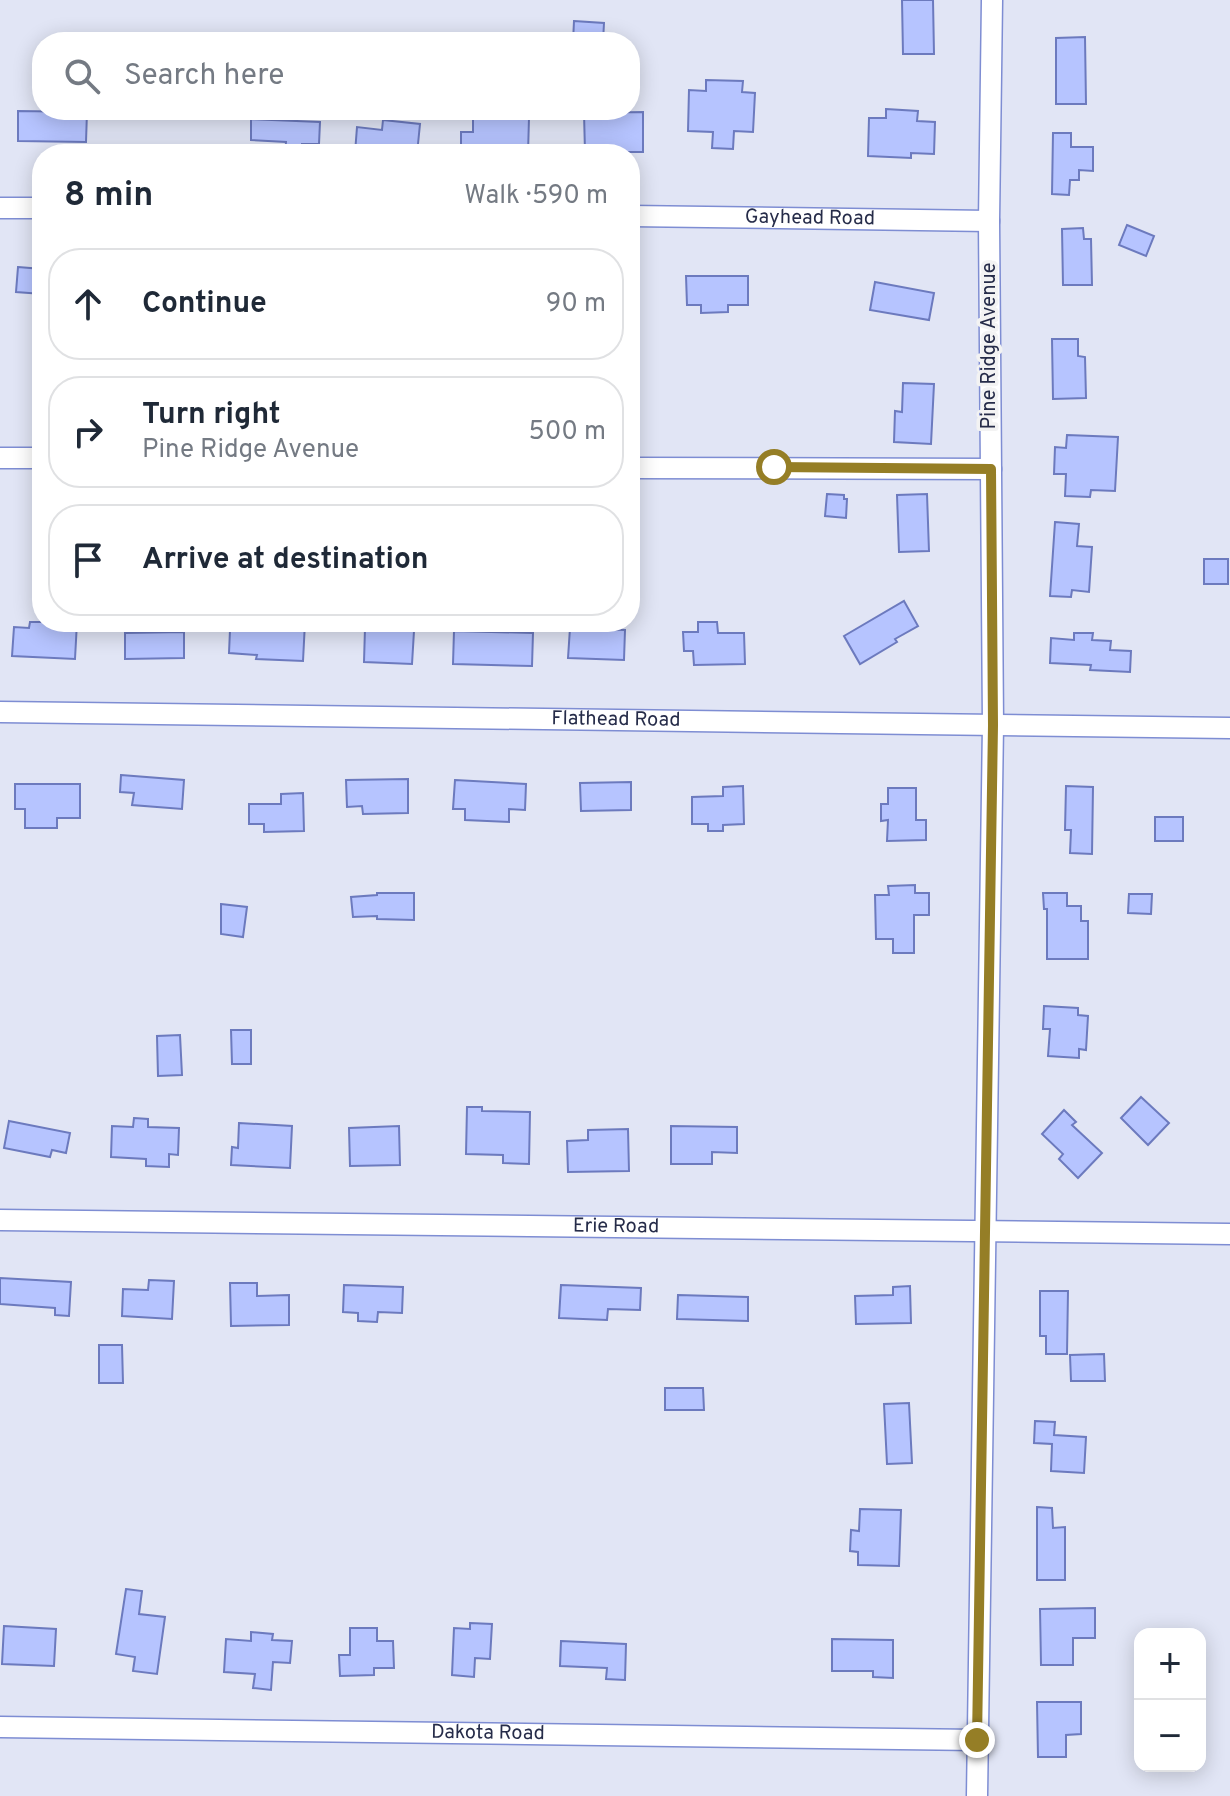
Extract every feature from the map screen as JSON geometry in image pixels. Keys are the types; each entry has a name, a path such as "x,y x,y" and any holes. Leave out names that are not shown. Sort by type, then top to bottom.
{"street":[{"name":"Pine Ridge Avenue","path":"977,1796 993,725 989,221 992,0"},
{"path":"0,208 32,208"},
{"name":"Gayhead Road","path":"640,216 989,221"},
{"path":"0,458 32,458"},
{"path":"640,468 991,469"},
{"name":"Flathead Road","path":"0,712 1230,728"},
{"name":"Erie Road","path":"0,1220 1230,1234"},
{"name":"Dakota Road","path":"0,1727 977,1740"}],"building":[{"path":"902,0 933,0 934,54 903,54"},
{"path":"574,21 604,23 604,32 573,32"},
{"path":"1085,37 1086,104 1056,104 1056,38"},
{"path":"706,80 743,81 742,92 755,93 753,132 734,131 733,149 712,148 713,132 688,131 689,90 706,91"},
{"path":"886,109 918,111 917,121 935,122 934,154 911,153 911,158 868,156 869,118 886,118"},
{"path":"18,111 32,111 32,120 87,120 86,142 18,141"},
{"path":"640,112 643,112 643,152 640,152 640,144 585,144 584,120 640,120"},
{"path":"251,120 320,122 319,144 251,140"},
{"path":"383,120 420,124 418,144 356,144 357,127 382,130"},
{"path":"473,120 529,120 528,144 461,144 461,132 473,132"},
{"path":"1053,133 1071,133 1071,147 1093,147 1093,171 1079,170 1079,180 1070,180 1069,195 1052,194"},
{"path":"1127,225 1154,236 1146,256 1119,245"},
{"path":"1083,228 1084,239 1091,239 1092,285 1063,285 1062,229"},
{"path":"18,267 32,268 32,293 16,292"},
{"path":"686,276 748,276 748,305 728,305 728,312 701,313 701,305 687,305"},
{"path":"875,282 934,293 929,320 870,310"},
{"path":"1052,339 1078,339 1078,356 1085,357 1086,398 1053,399"},
{"path":"903,383 934,384 931,444 894,442 895,411 902,412"},
{"path":"1067,435 1118,437 1115,491 1091,490 1090,497 1065,496 1066,474 1054,474 1055,447 1066,448"},
{"path":"827,494 844,495 847,499 846,518 825,516"},
{"path":"927,494 929,551 899,552 897,495"},
{"path":"1055,522 1079,524 1077,546 1092,547 1089,592 1072,590 1071,597 1050,596"},
{"path":"1204,559 1228,559 1228,584 1204,584"},
{"path":"904,601 918,626 860,664 844,636"},
{"path":"32,622 32,632 76,632 75,659 12,656 14,627 29,628"},
{"path":"698,622 717,622 718,633 744,633 745,664 694,665 693,651 684,651 683,632 698,632"},
{"path":"184,632 184,658 125,659 125,633"},
{"path":"230,632 304,632 303,661 256,659 257,655 229,653"},
{"path":"365,632 414,632 412,664 364,662"},
{"path":"454,632 533,633 532,666 453,664"},
{"path":"570,632 625,632 624,660 568,658"},
{"path":"1074,633 1093,633 1092,640 1111,641 1110,650 1131,651 1130,672 1090,670 1091,665 1050,663 1051,638 1074,640"},
{"path":"121,775 184,780 182,809 132,805 134,793 120,792"},
{"path":"408,779 408,813 363,814 362,806 347,807 346,780"},
{"path":"455,780 526,784 525,810 509,809 509,822 465,820 465,809 453,809"},
{"path":"631,782 631,810 581,811 580,783"},
{"path":"15,784 80,784 80,818 57,818 57,828 25,828 25,809 15,809"},
{"path":"743,786 744,824 723,825 723,831 708,831 708,824 692,824 692,797 723,796 723,787"},
{"path":"1066,786 1093,787 1092,854 1070,853 1071,830 1065,830"},
{"path":"888,788 916,788 916,820 926,820 926,840 887,841 888,820 881,821 881,804 888,804"},
{"path":"303,793 304,831 264,832 264,824 249,824 249,804 281,804 281,794"},
{"path":"1155,817 1183,817 1183,841 1155,841"},
{"path":"915,885 915,893 929,893 929,915 914,915 914,953 893,953 893,939 876,939 875,895 889,895 888,886"},
{"path":"414,893 414,920 353,917 351,897"},
{"path":"1043,893 1067,893 1067,906 1081,906 1081,921 1088,921 1088,959 1047,959 1047,909 1044,909"},
{"path":"1129,894 1152,894 1151,914 1128,913"},
{"path":"221,904 247,907 243,937 221,934"},
{"path":"1044,1006 1078,1008 1078,1015 1088,1016 1086,1050 1079,1049 1079,1058 1048,1056 1050,1029 1043,1029"},
{"path":"231,1030 251,1030 251,1064 232,1064"},
{"path":"180,1035 182,1075 158,1076 157,1036"},
{"path":"1141,1097 1169,1123 1148,1145 1121,1118"},
{"path":"467,1107 482,1107 482,1111 530,1112 529,1164 503,1163 503,1155 466,1154"},
{"path":"1064,1110 1076,1122 1072,1125 1102,1153 1078,1178 1059,1159 1063,1154 1042,1134"},
{"path":"134,1118 148,1119 148,1127 179,1128 178,1155 169,1154 169,1167 146,1166 146,1159 111,1157 112,1126 133,1127"},
{"path":"9,1121 70,1133 66,1153 52,1150 50,1157 4,1148"},
{"path":"239,1123 292,1126 290,1168 231,1165 232,1147 238,1148"},
{"path":"399,1126 400,1165 350,1166 349,1128"},
{"path":"671,1126 737,1127 737,1153 712,1152 712,1164 671,1164"},
{"path":"628,1129 629,1171 568,1172 567,1141 588,1140 588,1130"},
{"path":"0,1278 71,1282 69,1316 55,1315 55,1308 0,1304"},
{"path":"149,1280 174,1281 172,1319 122,1316 123,1289 148,1290"},
{"path":"230,1283 257,1283 257,1296 289,1295 289,1325 231,1326"},
{"path":"344,1285 403,1287 402,1313 378,1312 377,1322 358,1321 358,1313 343,1312"},
{"path":"561,1285 641,1288 640,1310 608,1309 607,1320 559,1318"},
{"path":"910,1286 911,1323 856,1324 855,1296 893,1295 893,1287"},
{"path":"1040,1291 1068,1291 1067,1354 1046,1354 1046,1336 1040,1336"},
{"path":"678,1295 748,1297 748,1321 677,1319"},
{"path":"99,1345 122,1345 123,1383 99,1383"},
{"path":"1104,1354 1105,1381 1071,1381 1070,1355"},
{"path":"665,1388 703,1388 704,1410 665,1410"},
{"path":"909,1403 912,1463 887,1464 884,1404"},
{"path":"1035,1421 1055,1422 1054,1435 1086,1437 1084,1473 1051,1471 1052,1444 1034,1443"},
{"path":"1037,1507 1052,1508 1053,1528 1065,1527 1065,1580 1037,1580"},
{"path":"860,1509 901,1510 899,1566 858,1565 858,1552 850,1551 851,1530 859,1531"},
{"path":"126,1589 142,1591 139,1614 165,1617 157,1674 133,1671 135,1657 116,1654"},
{"path":"1095,1608 1095,1638 1073,1638 1073,1665 1041,1665 1040,1609"},
{"path":"470,1623 492,1624 490,1659 475,1658 474,1677 452,1675 454,1628 470,1629"},
{"path":"4,1626 56,1629 54,1666 2,1664"},
{"path":"350,1628 377,1628 377,1641 393,1641 394,1668 374,1668 374,1675 340,1676 339,1655 350,1655"},
{"path":"251,1632 273,1634 272,1640 292,1641 290,1663 273,1662 271,1690 253,1688 255,1674 224,1672 226,1639 251,1641"},
{"path":"832,1639 893,1640 893,1678 873,1677 873,1671 832,1671"},
{"path":"561,1641 626,1644 625,1680 606,1679 607,1668 560,1666"},
{"path":"1037,1702 1081,1702 1081,1734 1066,1735 1066,1757 1038,1757"}],"route":[{"path":"774,467 991,469 993,725 977,1740"}]}
